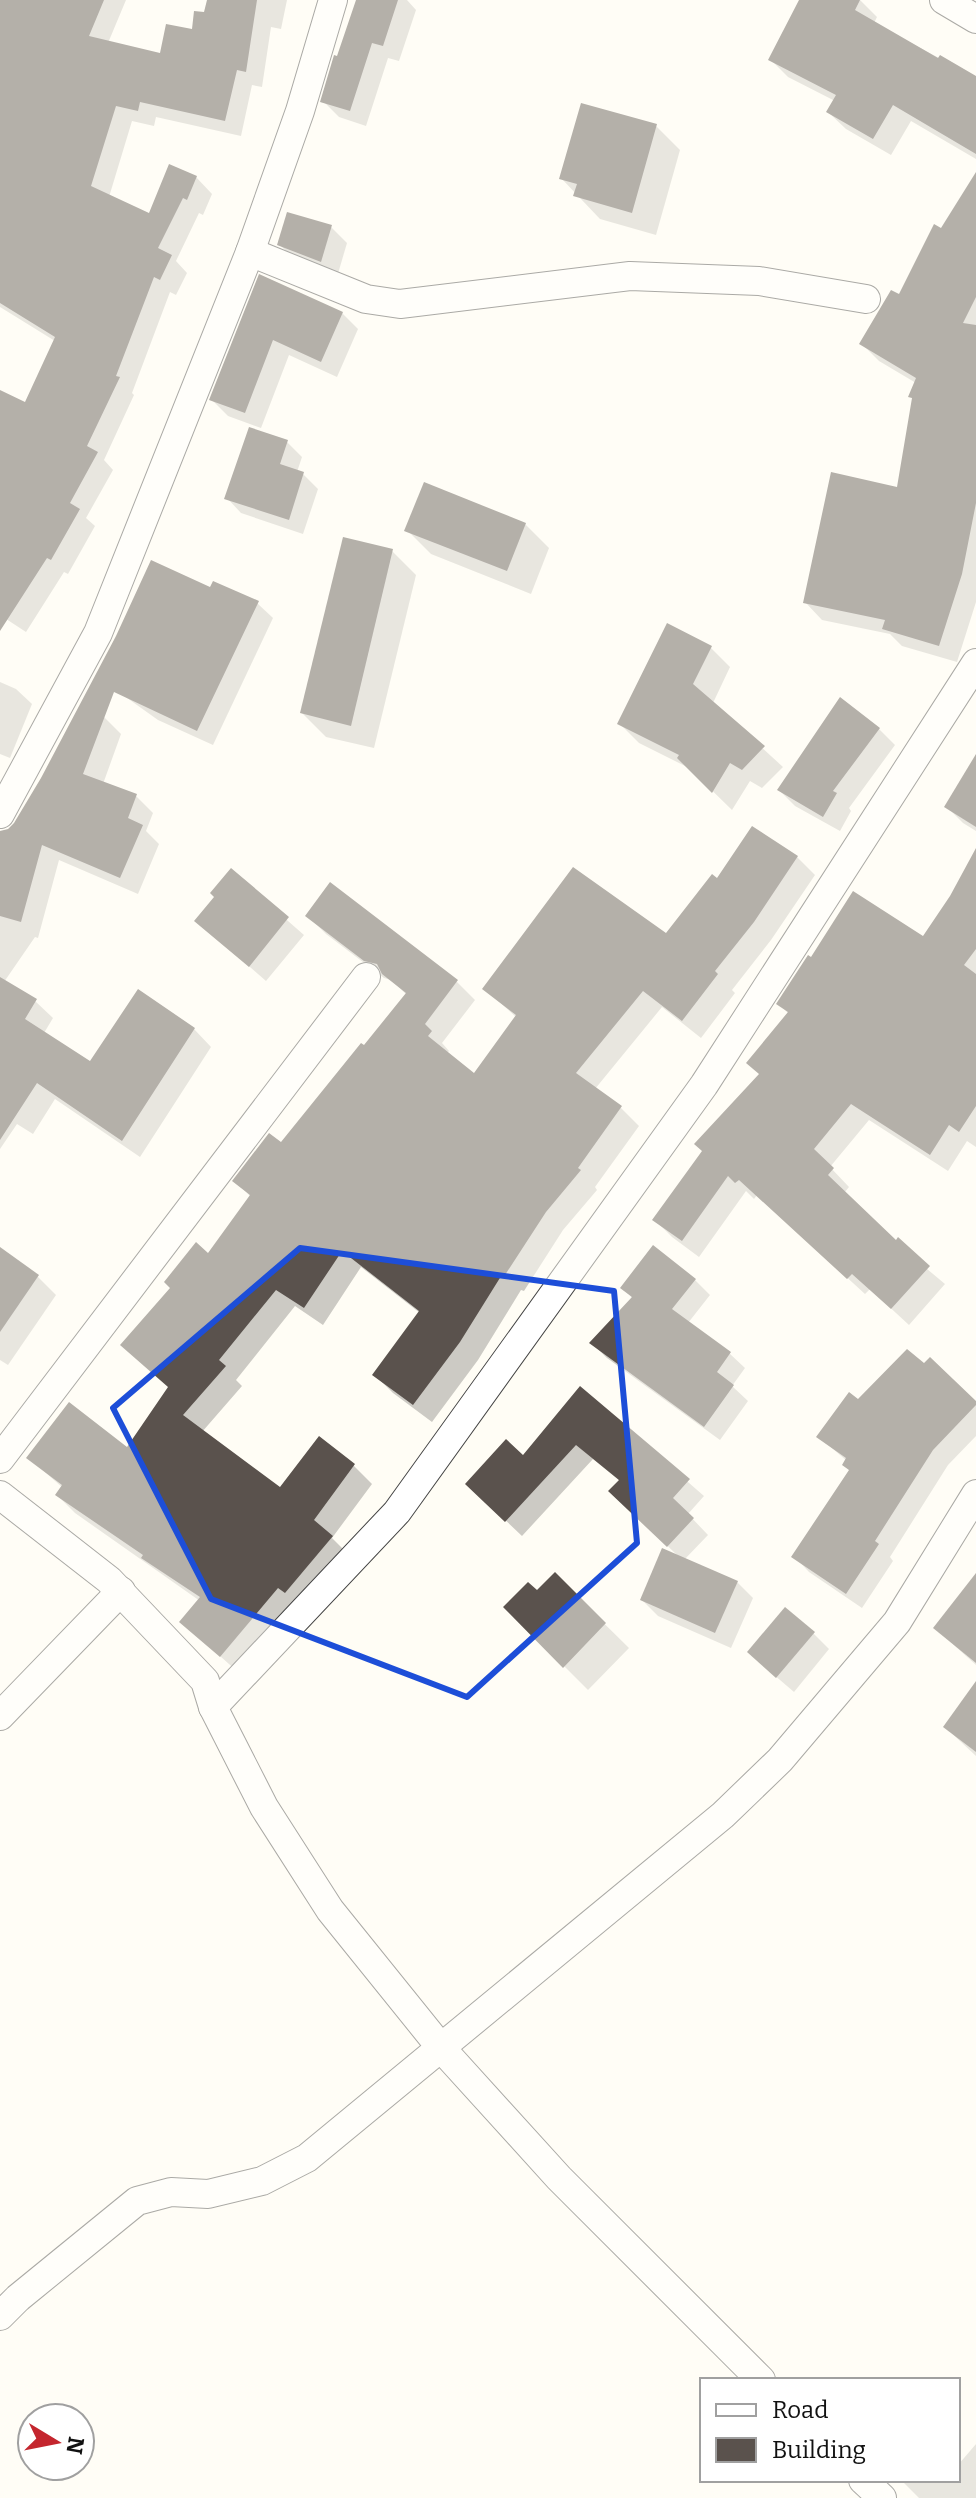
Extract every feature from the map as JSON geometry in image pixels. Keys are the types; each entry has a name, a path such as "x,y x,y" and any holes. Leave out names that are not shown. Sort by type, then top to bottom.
{"street":[{"path":"0,814 98,633 250,252 300,111 333,0"},
{"path":"944,0 976,19"},
{"path":"250,252 366,299 400,304 630,276 759,281 866,299"},
{"path":"213,1707 397,1512 704,1085 976,663"},
{"path":"0,1459 366,977"},
{"path":"0,2316 137,2201 171,2192 208,2194 262,2181 307,2158 723,1815 780,1760 897,1622 976,1494"},
{"path":"0,1495 121,1591 205,1681 213,1707 264,1807 330,1910 442,2049 559,2178 759,2378"},
{"path":"0,1716 121,1591"},
{"path":"865,2482 882,2498"}],"highlighted area":[{"path":"300,1248 614,1291 637,1543 467,1697 211,1599 113,1408"}],"building":[{"path":"0,0 104,0 89,36 160,53 166,24 192,29 194,11 204,12 207,0 257,0 246,72 237,70 225,121 140,102 138,111 116,106 91,186 149,213 169,164 197,176 187,200 183,198 158,248 172,255 160,280 154,277 116,376 120,377 87,446 98,452 70,503 80,509 51,560 47,558 0,631 0,390 25,402 55,337 0,303"},
{"path":"356,0 398,0 383,46 372,43 350,111 320,102 334,55 337,56"},
{"path":"799,0 860,0 855,10 976,76 976,154 893,105 873,139 826,112 836,95 768,60"},
{"path":"581,103 657,124 632,213 573,196 577,184 559,179"},
{"path":"976,172 976,297 963,323 976,325 976,503 962,574 939,646 882,629 885,620 803,603 831,472 897,487 912,398 908,397 916,378 859,344 891,290 899,294 934,224 941,228"},
{"path":"287,212 332,225 321,262 277,245"},
{"path":"259,274 343,312 321,362 273,340 245,413 209,400"},
{"path":"249,427 288,440 280,464 304,472 289,520 224,499"},
{"path":"424,482 526,523 507,571 404,531"},
{"path":"343,537 393,549 351,726 300,713"},
{"path":"151,560 210,587 213,581 259,601 197,731 114,692 83,774 137,794 128,818 143,825 120,878 42,845 21,922 0,916 0,831 14,823 41,778 116,636"},
{"path":"667,623 712,646 693,684 765,746 742,770 730,763 712,793 677,758 679,755 617,724"},
{"path":"840,697 880,728 833,791 837,793 823,817 777,790"},
{"path":"976,754 976,827 944,807"},
{"path":"752,826 798,856 754,922 715,971 718,974 682,1021 643,991 576,1073 622,1106 578,1168 581,1170 546,1212 460,1342 413,1405 372,1375 419,1311 342,1251 304,1308 276,1290 219,1360 226,1366 183,1415 280,1487 319,1436 355,1464 314,1520 333,1536 285,1593 278,1588 220,1657 179,1622 200,1597 55,1495 62,1485 26,1458 69,1402 127,1447 168,1387 120,1345 170,1288 164,1282 196,1242 208,1253 250,1195 232,1181 269,1133 281,1142 406,993 382,974 377,964 364,961 305,916 330,882 458,980 425,1024 432,1031 428,1036 474,1073 516,1015 482,989 573,867 666,933 712,874 717,878"},
{"path":"976,848 976,949 964,965 976,974 976,1106 959,1132 949,1125 930,1155 851,1104 814,1149 834,1168 828,1175 896,1240 898,1237 930,1266 891,1309 852,1274 847,1279 739,1180 735,1183 728,1176 682,1241 652,1220 702,1151 694,1144 759,1074 746,1063 788,1012 776,1004 808,955 811,957 853,891 923,936 950,896"},
{"path":"231,868 289,917 249,967 194,921 214,897 210,893"},
{"path":"0,977 37,999 25,1019 90,1061 138,989 195,1028 122,1141 37,1083 0,1140"},
{"path":"653,1245 696,1279 672,1309 731,1352 717,1372 734,1385 704,1427 589,1343 632,1297 620,1288"},
{"path":"0,1247 39,1275 0,1332"},
{"path":"907,1349 924,1363 930,1357 976,1401 976,1405 933,1450 875,1541 879,1544 846,1594 791,1557 849,1470 842,1465 846,1458 816,1437 849,1392 858,1399"},
{"path":"580,1386 690,1479 673,1498 694,1518 667,1547 608,1491 619,1480 576,1445 505,1522 465,1484 506,1439 523,1455"},
{"path":"662,1548 738,1581 715,1633 640,1600"},
{"path":"555,1572 606,1623 563,1668 503,1607 528,1582 537,1590"},
{"path":"976,1573 976,1663 933,1628"},
{"path":"785,1607 815,1632 776,1678 747,1652"},
{"path":"976,1681 976,1752 943,1727"}]}
